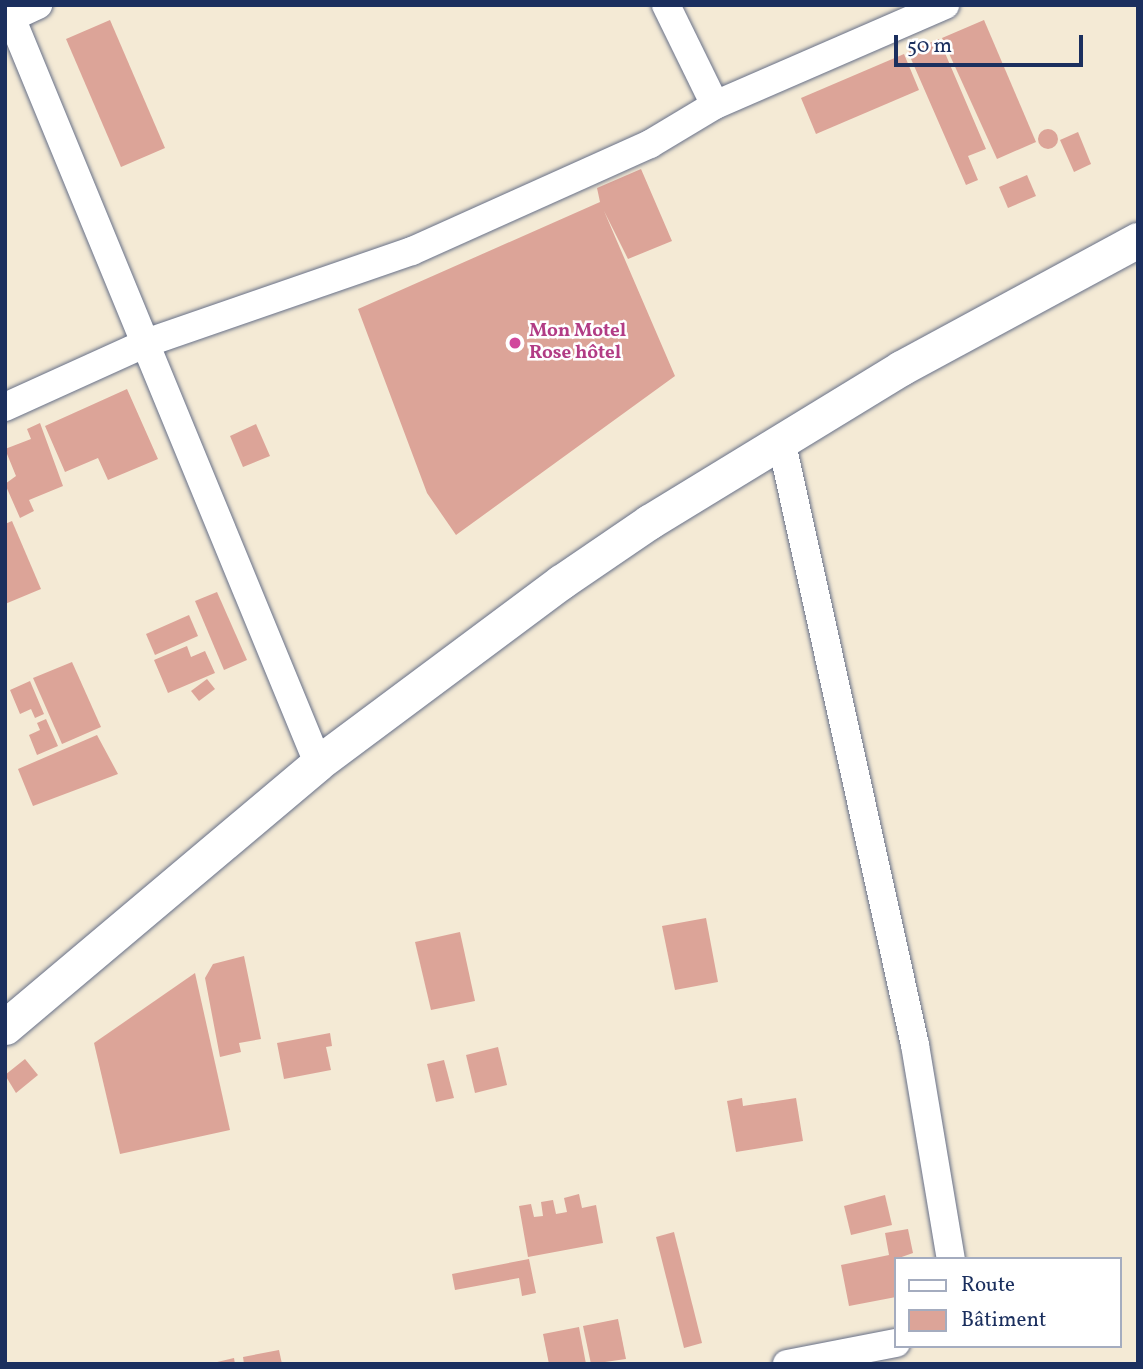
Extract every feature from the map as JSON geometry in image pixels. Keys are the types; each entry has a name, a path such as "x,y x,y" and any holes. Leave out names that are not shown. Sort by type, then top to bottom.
{"main road":[{"path":"5,1027 318,763 561,582 781,440 972,328 1138,240"}],"street":[{"path":"38,5 9,11 318,763"},
{"path":"666,5 715,105"},
{"path":"5,407 146,343 412,251 650,144 715,105 945,5"},
{"path":"781,440 913,1032 951,1257"},
{"path":"787,1364 894,1346"},
{"path":"900,1348 912,1364"}],"building":[{"path":"110,20 165,148 121,167 66,39"},
{"path":"984,20 1036,142 997,159 942,38"},
{"path":"939,39 986,149 968,156 978,180 966,185 908,52"},
{"path":"904,54 919,90 816,134 801,98"},
{"path":"1048,129 1055,132 1058,139 1055,146 1048,149 1041,146 1038,139 1041,132"},
{"path":"1078,132 1091,164 1074,172 1060,140"},
{"name":"Mon Motel Rose hôtel","path":"641,169 672,241 628,259 604,211 675,376 456,535 427,493 358,309 600,202 597,188"},
{"path":"1027,175 1036,196 1008,208 999,187"},
{"path":"127,389 158,459 108,480 98,458 65,472 45,426"},
{"path":"40,423 63,486 29,500 34,511 20,518 5,484 16,476 5,449 31,439 27,429"},
{"path":"256,424 270,456 243,467 230,436"},
{"path":"12,521 41,589 5,604 5,524"},
{"path":"217,592 247,660 224,670 195,601"},
{"path":"189,615 198,636 155,655 146,634"},
{"path":"187,646 191,657 205,651 215,673 168,693 154,660"},
{"path":"72,662 101,727 62,744 33,678"},
{"path":"207,679 215,689 199,701 191,691"},
{"path":"30,681 44,714 35,718 31,709 20,714 10,690"},
{"path":"46,719 58,746 37,755 29,735 40,730 37,723"},
{"path":"97,735 118,774 33,806 18,769"},
{"path":"706,918 718,982 675,990 662,926"},
{"path":"460,932 475,1001 431,1010 415,942"},
{"path":"244,956 261,1039 239,1043 241,1052 220,1057 205,978 213,964"},
{"path":"195,973 230,1130 120,1154 94,1043"},
{"path":"330,1033 332,1046 326,1047 331,1070 284,1079 277,1043"},
{"path":"498,1047 507,1085 475,1093 466,1055"},
{"path":"25,1059 38,1075 16,1093 5,1075"},
{"path":"444,1060 454,1098 436,1102 427,1064"},
{"path":"742,1098 743,1106 796,1098 803,1141 736,1152 727,1101"},
{"path":"579,1194 582,1208 596,1205 603,1243 528,1257 519,1206 531,1204 534,1217 543,1216 541,1202 553,1200 556,1214 567,1212 564,1198"},
{"path":"885,1195 892,1225 851,1235 844,1206"},
{"path":"908,1229 913,1253 894,1257 894,1297 849,1306 841,1265 889,1255 885,1233"},
{"path":"674,1232 702,1343 684,1348 656,1237"},
{"path":"529,1259 536,1293 522,1296 519,1278 455,1290 452,1274"},
{"path":"618,1319 626,1359 591,1364 583,1326"},
{"path":"579,1327 586,1364 549,1364 543,1334"},
{"path":"279,1350 282,1364 244,1364 243,1357"},
{"path":"234,1358 235,1364 213,1364 213,1363"}],"place":[{"name":"Mon Motel Rose hôtel","path":"515,343"}]}
